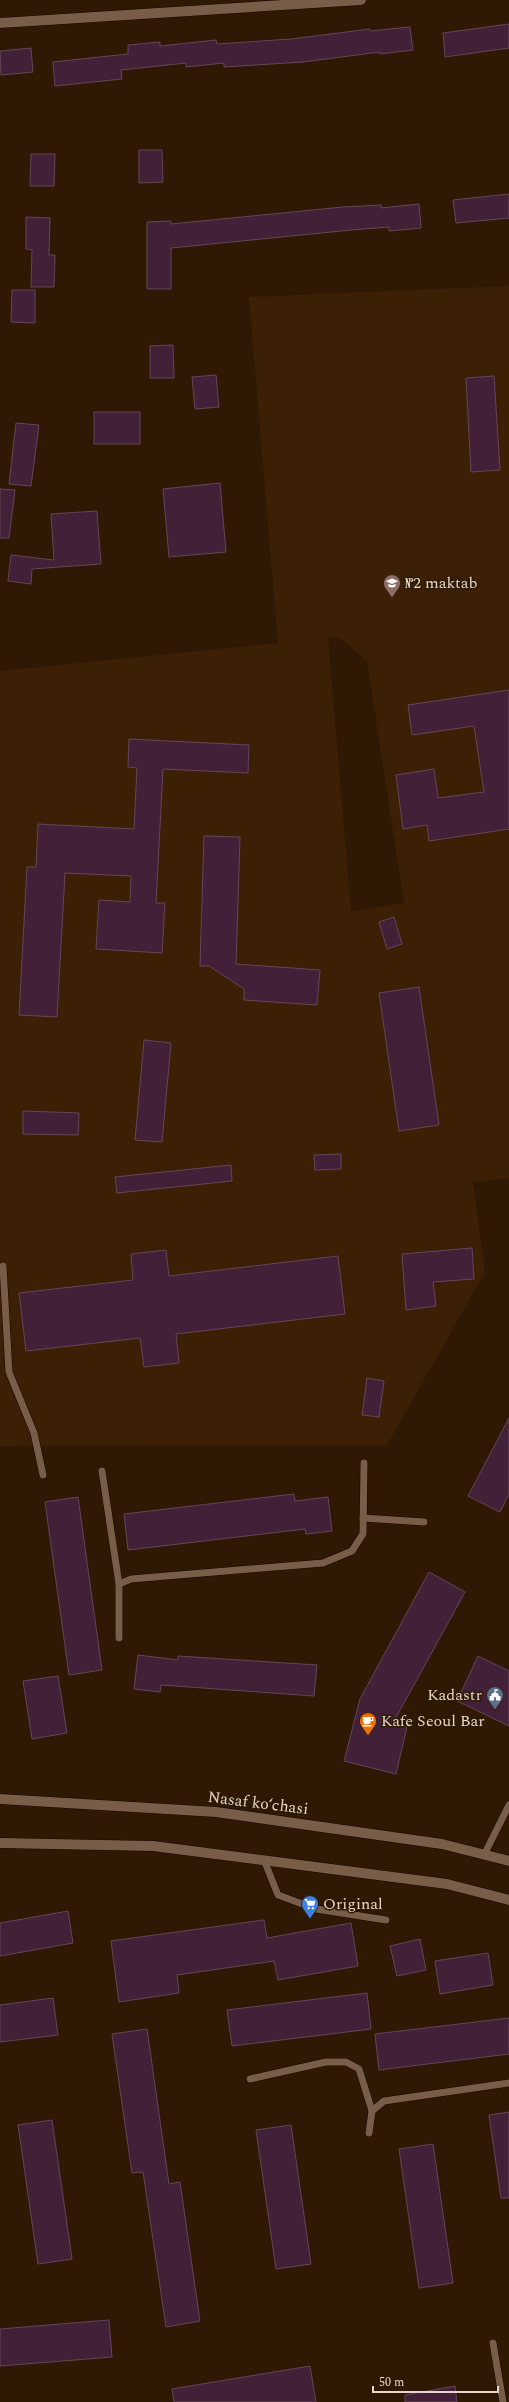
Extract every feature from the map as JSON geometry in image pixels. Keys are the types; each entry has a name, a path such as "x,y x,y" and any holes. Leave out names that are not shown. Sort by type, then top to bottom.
{"main road":[{"path":"0,23 360,0"},
{"name":"Nasaf ko‘chasi","path":"0,1799 216,1812 442,1844 509,1861"},
{"path":"0,1843 153,1846 446,1884 509,1900"}],"lane":[{"path":"3,1266 9,1372 34,1433 43,1475"},
{"path":"119,1584 131,1579 323,1563 352,1551 363,1534 364,1463"},
{"path":"102,1471 119,1584 119,1638"},
{"path":"363,1518 424,1522"},
{"path":"484,1855 509,1805"},
{"path":"264,1860 278,1895 316,1909 386,1920"},
{"path":"250,2078 326,2062 346,2062 358,2069 372,2111 369,2134"},
{"path":"372,2111 384,2101 509,2083"},
{"path":"492,2343 503,2402"}],"shaded area":[{"path":"509,286 509,1178 473,1182 485,1272 387,1445 0,1446 0,671 278,643 249,297","holes":["339,637 367,661 404,903 351,912 328,638"]}],"building":[{"path":"509,24 509,48 445,57 443,33"},
{"path":"410,27 413,50 380,54 380,52 303,62 224,67 224,63 186,67 186,63 121,70 122,79 55,86 53,62 128,54 128,45 160,42 160,46 216,40 217,44 291,39 370,29 370,31"},
{"path":"31,48 33,72 1,75 0,51"},
{"path":"139,150 162,150 163,182 139,183"},
{"path":"31,154 55,154 54,186 30,186"},
{"path":"509,194 509,218 456,223 453,200"},
{"path":"419,204 421,228 389,231 389,227 351,230 171,248 171,289 147,289 147,222 171,221 171,224 343,207 381,205 381,208"},
{"path":"26,217 50,218 49,255 55,255 54,287 31,287 32,250 26,249"},
{"path":"12,290 35,290 35,323 11,322"},
{"path":"173,345 174,378 150,378 150,346"},
{"path":"216,375 219,407 195,409 192,377"},
{"path":"494,376 500,470 471,472 466,378"},
{"path":"94,412 140,412 140,444 94,444"},
{"path":"16,423 39,425 31,486 9,484"},
{"path":"220,483 226,552 169,557 163,489"},
{"path":"0,489 15,490 9,538 0,538"},
{"path":"97,511 101,564 32,569 31,584 8,581 11,555 54,560 51,514"},
{"path":"509,690 509,829 429,841 427,825 403,829 396,775 434,769 438,798 484,792 474,726 412,735 408,705"},
{"path":"129,739 249,745 248,773 163,769 156,903 165,903 162,953 96,949 99,900 130,902 131,876 65,873 57,1017 19,1015 27,867 36,867 38,824 134,829 137,768 128,767"},
{"path":"204,836 240,837 236,964 320,970 317,1005 244,1000 244,989 209,966 200,966"},
{"path":"394,917 402,944 387,949 379,922"},
{"path":"419,987 439,1125 399,1131 379,993"},
{"path":"144,1040 171,1043 162,1142 135,1140"},
{"path":"23,1111 79,1113 78,1135 23,1134"},
{"path":"341,1154 341,1169 315,1170 314,1155"},
{"path":"231,1165 232,1181 117,1193 115,1177"},
{"path":"472,1248 474,1279 433,1282 436,1306 406,1310 402,1254"},
{"path":"166,1250 169,1276 338,1256 345,1314 176,1334 179,1363 144,1367 140,1338 26,1351 19,1293 133,1280 131,1254"},
{"path":"367,1378 384,1381 379,1417 362,1415"},
{"path":"509,1418 509,1494 500,1512 468,1496"},
{"path":"294,1494 295,1501 328,1497 332,1531 306,1534 305,1529 128,1550 124,1514"},
{"path":"78,1497 102,1670 69,1675 45,1502"},
{"path":"429,1572 465,1592 393,1723 407,1727 396,1774 344,1761 360,1699"},
{"path":"138,1655 178,1660 178,1656 317,1665 314,1696 161,1685 160,1692 134,1689"},
{"path":"478,1656 509,1671 509,1726 457,1701"},
{"path":"58,1676 67,1733 32,1739 23,1681"},
{"path":"68,1911 73,1943 0,1956 0,1923"},
{"path":"264,1920 267,1938 351,1923 358,1966 278,1980 274,1961 177,1975 179,1993 119,2002 111,1941"},
{"path":"420,1939 426,1970 397,1976 390,1946"},
{"path":"488,1953 493,1985 440,1994 435,1961"},
{"path":"367,1993 371,2029 232,2046 227,2010"},
{"path":"53,1998 58,2035 0,2042 0,2005"},
{"path":"509,2018 509,2054 379,2070 375,2034"},
{"path":"147,2029 169,2184 180,2182 200,2321 166,2327 143,2172 132,2173 112,2034"},
{"path":"509,2112 509,2198 501,2198 489,2115"},
{"path":"52,2120 72,2259 38,2264 18,2125"},
{"path":"291,2125 311,2264 276,2269 256,2130"},
{"path":"433,2144 453,2283 419,2288 399,2149"},
{"path":"109,2320 112,2357 0,2366 0,2329"},
{"path":"310,2366 316,2402 174,2402 172,2389"},
{"path":"455,2386 457,2402 405,2402 405,2395"}],"place":[{"name":"№2 maktab","path":"392,598"},
{"name":"Kadastr","path":"495,1710"},
{"name":"Kafe Seoul Bar","path":"368,1736"},
{"name":"Original","path":"310,1919"}]}
